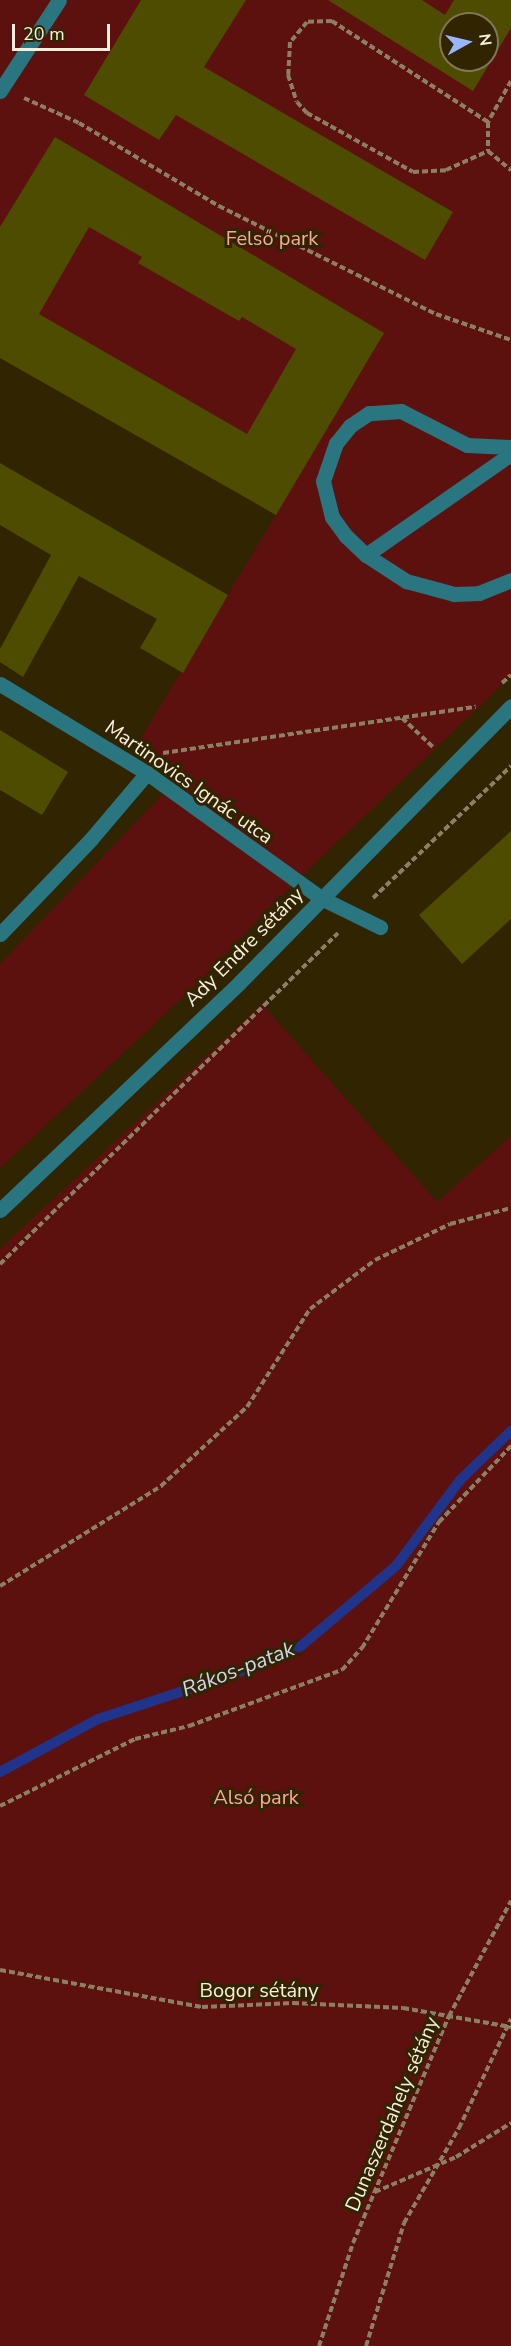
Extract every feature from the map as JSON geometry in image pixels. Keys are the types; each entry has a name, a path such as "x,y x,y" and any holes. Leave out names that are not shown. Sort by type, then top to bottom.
{"street":[{"path":"1,89 59,0"},
{"path":"511,447 467,444 401,411 369,412 350,426 327,461 325,498 332,517 366,555 406,581 454,594 479,593 511,580"},
{"path":"366,555 511,454"},
{"name":"Martinovics Ignác utca","path":"0,684 147,773 321,898 380,927"},
{"name":"Ady Endre sétány","path":"0,1210 231,992 511,706"},
{"path":"0,934 92,839 147,773"}],"path":[{"path":"488,122 468,105 333,21 307,22 290,42 287,66 297,102 307,113 413,172 446,171 488,151"},
{"path":"488,151 488,122 511,81"},
{"path":"1,89 80,123 219,206 436,314 511,340"},
{"path":"488,151 511,170"},
{"path":"123,759 479,707"},
{"path":"402,718 434,747"},
{"path":"0,1264 511,766"},
{"path":"0,1586 161,1485 247,1407 310,1309 375,1260 450,1224 511,1208"},
{"path":"0,1806 135,1739 189,1726 342,1670 362,1648 440,1522 511,1446"},
{"name":"Dunaszerdahely sétány","path":"319,2346 374,2192 450,2016 511,1901"},
{"name":"Bogor sétány","path":"0,1970 202,2007 292,2003 403,2008 509,2027"},
{"path":"366,2346 404,2223 437,2165 509,2027 511,2019"},
{"path":"374,2192 437,2165 511,2123"}],"green space":[{"name":"Felső park","path":"0,0 511,0 511,676 278,899 194,987 0,1168 0,964 181,775 136,746 276,515 0,358"},
{"name":"Alsó park","path":"262,1004 437,1202 511,1136 511,2346 0,2346 0,1249"}],"building":[{"path":"141,0 246,0 204,67 453,212 425,260 176,115 159,140 84,95"},
{"path":"328,0 422,0 440,12 439,70"},
{"path":"454,0 511,0 511,28 499,48 499,12 447,12"},
{"path":"443,72 484,72 473,91"},
{"path":"55,137 384,333 276,515 0,358 0,227","holes":["89,227 142,257 138,263 239,321 242,317 296,349 247,434 39,314"]},
{"path":"0,463 228,595 183,673 140,648 157,619 79,576 23,677 0,662 0,649 51,555 0,525"},
{"path":"0,730 68,772 42,815 0,790"},
{"path":"511,831 511,919 462,964 419,915"}],"waterway":[{"name":"Rákos-patak","path":"0,1772 98,1719 232,1675 301,1646 396,1566 460,1480 511,1431"}]}
